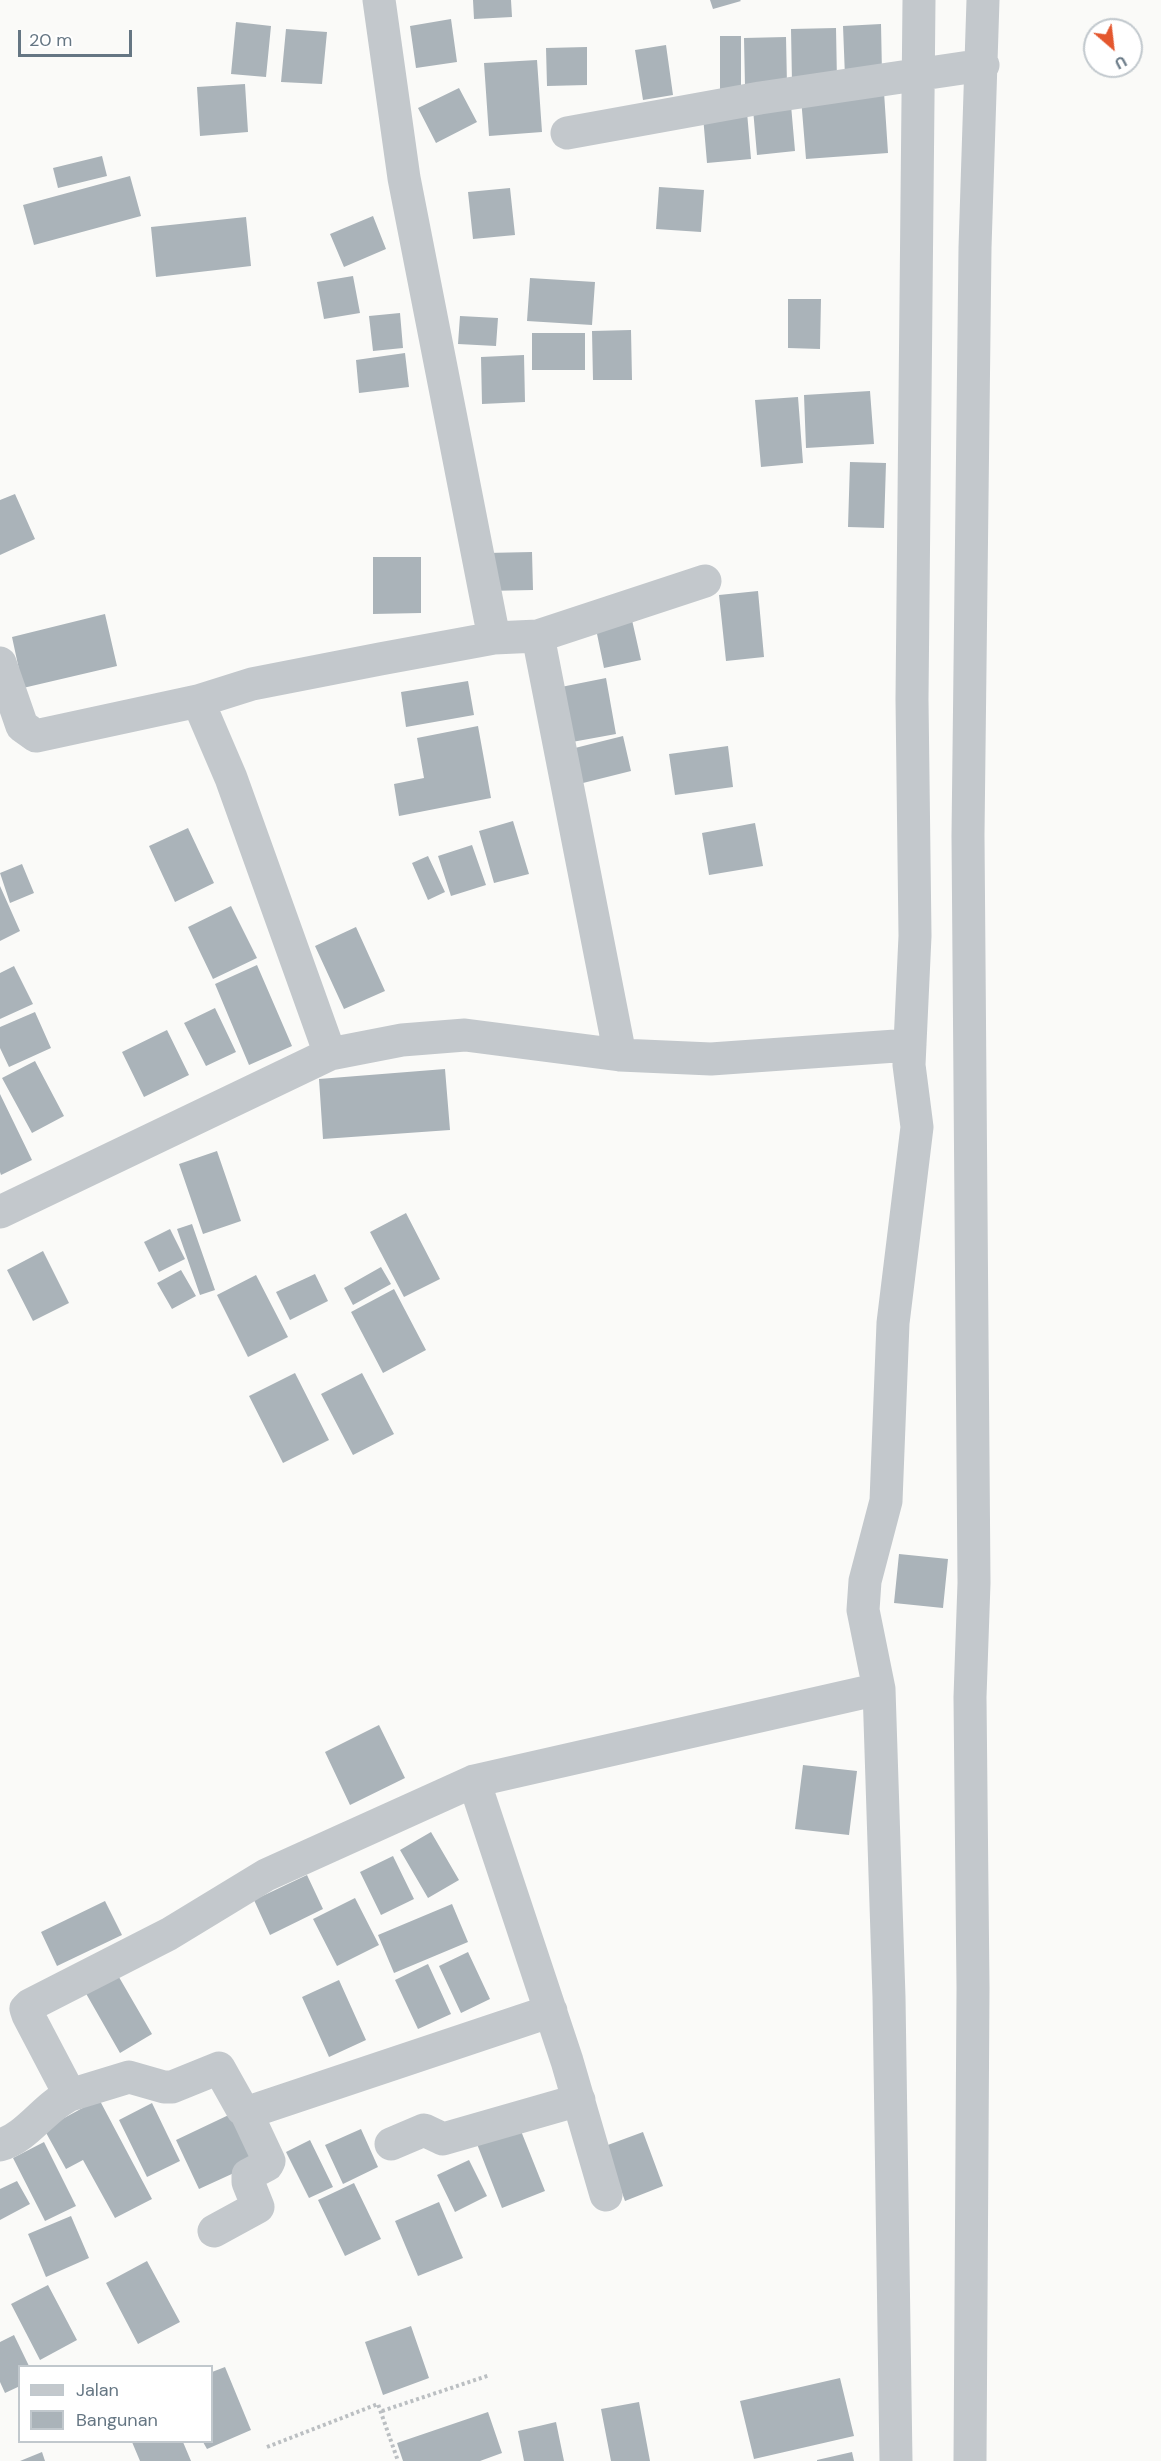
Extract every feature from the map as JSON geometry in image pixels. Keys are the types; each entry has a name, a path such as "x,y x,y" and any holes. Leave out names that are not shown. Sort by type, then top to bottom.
{"street":[{"path":"379,0 404,178 494,638"},
{"path":"896,2461 889,2009 879,1689 863,1610 865,1581 886,1501 893,1323 917,1127 909,1065 915,936 912,711 919,0"},
{"path":"970,2461 973,1988 970,1697 974,1584 968,835 975,248 983,65 983,0"},
{"path":"567,133 760,98 983,65"},
{"path":"0,663 22,726 36,736 198,701 252,684 494,638 538,636 705,581"},
{"path":"538,636 620,1055"},
{"path":"198,701 231,778 330,1054"},
{"path":"0,1212 330,1054 402,1040 465,1035 620,1055 711,1059 910,1045"},
{"path":"70,2095 26,2010 169,1934 266,1875 474,1781 879,1689"},
{"path":"474,1781 579,2100 606,2195"},
{"path":"246,2112 550,2011"},
{"path":"0,2145 12,2142 35,2124 51,2107 70,2095 129,2077 164,2087 172,2087 219,2068 242,2109 246,2112 269,2161 267,2165 248,2175 248,2182 258,2207 214,2231"},
{"path":"391,2144 424,2130 443,2139 579,2100"}],"path":[{"path":"382,2411 490,2376"},
{"path":"267,2447 378,2404 398,2461"}],"building":[{"path":"473,0 511,0 512,17 474,19"},
{"path":"710,0 740,0 741,1 713,9"},
{"path":"451,19 457,62 416,68 410,26"},
{"path":"236,22 271,26 266,77 231,74"},
{"path":"881,24 882,74 845,77 843,26"},
{"path":"836,28 837,82 792,83 791,29"},
{"path":"286,29 327,32 322,84 281,82"},
{"path":"720,36 741,36 741,98 720,98"},
{"path":"786,37 787,85 745,86 744,38"},
{"path":"666,45 673,95 643,100 635,50"},
{"path":"587,47 587,85 547,86 546,48"},
{"path":"537,60 542,132 489,136 484,63"},
{"path":"245,84 248,132 200,136 197,87"},
{"path":"459,88 477,122 436,143 418,108"},
{"path":"884,92 888,153 806,159 801,98"},
{"path":"791,105 795,151 757,155 753,109"},
{"path":"747,112 751,159 707,163 703,116"},
{"path":"102,156 107,176 58,188 53,168"},
{"path":"130,176 141,216 34,245 23,205"},
{"path":"659,187 704,190 701,232 656,229"},
{"path":"510,188 515,235 473,239 468,192"},
{"path":"373,216 386,249 344,267 330,234"},
{"path":"246,217 251,266 156,277 151,227"},
{"path":"353,276 360,313 324,319 317,282"},
{"path":"530,278 595,282 592,325 527,321"},
{"path":"788,299 821,299 820,349 788,348"},
{"path":"400,313 403,348 373,351 369,316"},
{"path":"460,316 498,318 496,346 458,344"},
{"path":"631,330 632,380 593,380 592,331"},
{"path":"532,333 585,333 585,370 532,370"},
{"path":"405,353 409,387 359,393 356,360"},
{"path":"524,355 525,402 482,404 481,357"},
{"path":"870,391 874,444 806,448 804,395"},
{"path":"798,397 803,463 761,467 755,400"},
{"path":"850,462 886,463 884,528 848,527"},
{"path":"15,494 35,539 0,555 0,500"},
{"path":"532,552 533,590 486,591 486,553"},
{"path":"373,557 421,557 421,613 373,614"},
{"path":"758,591 764,657 726,661 719,595"},
{"path":"105,614 117,666 23,688 12,637"},
{"path":"632,620 641,660 604,668 596,629"},
{"path":"606,678 616,734 572,742 561,687"},
{"path":"468,681 474,715 406,727 401,692"},
{"path":"478,726 491,798 399,816 394,784 424,778 417,738"},
{"path":"623,736 631,771 575,785 567,750"},
{"path":"728,746 733,787 675,795 669,754"},
{"path":"513,821 529,874 494,883 479,831"},
{"path":"755,823 763,866 709,875 702,833"},
{"path":"188,828 214,883 175,902 149,846"},
{"path":"472,845 486,885 451,896 438,856"},
{"path":"428,856 445,892 428,900 412,863"},
{"path":"22,864 34,893 10,903 0,873"},
{"path":"0,886 20,931 0,941"},
{"path":"231,906 257,958 213,979 188,927"},
{"path":"356,927 385,991 344,1009 315,946"},
{"path":"257,965 292,1046 249,1065 215,984"},
{"path":"14,966 33,1004 0,1019 0,973"},
{"path":"215,1008 236,1052 206,1066 184,1023"},
{"path":"35,1012 51,1048 9,1067 0,1048 0,1027"},
{"path":"167,1030 189,1075 144,1097 122,1052"},
{"path":"35,1061 64,1116 32,1133 2,1078"},
{"path":"445,1069 450,1130 323,1139 319,1079"},
{"path":"0,1094 32,1160 1,1175 0,1172"},
{"path":"217,1151 241,1221 203,1234 179,1164"},
{"path":"406,1213 440,1279 404,1297 370,1232"},
{"path":"192,1224 215,1290 200,1295 177,1229"},
{"path":"170,1229 185,1259 159,1272 144,1242"},
{"path":"43,1251 69,1303 33,1321 7,1270"},
{"path":"381,1267 391,1284 353,1305 344,1288"},
{"path":"181,1270 196,1296 172,1309 157,1283"},
{"path":"315,1274 328,1301 290,1320 276,1292"},
{"path":"256,1275 288,1337 248,1357 217,1295"},
{"path":"394,1289 426,1350 383,1373 351,1312"},
{"path":"295,1373 329,1440 283,1463 249,1396"},
{"path":"362,1373 394,1434 353,1455 321,1394"},
{"path":"899,1554 948,1559 943,1608 894,1603"},
{"path":"379,1725 405,1778 350,1805 325,1752"},
{"path":"803,1765 857,1771 849,1835 795,1829"},
{"path":"431,1832 459,1880 428,1898 400,1850"},
{"path":"393,1856 414,1899 381,1915 360,1872"},
{"path":"307,1875 323,1909 270,1935 254,1900"},
{"path":"355,1898 379,1945 337,1966 313,1919"},
{"path":"105,1901 122,1935 57,1966 41,1932"},
{"path":"452,1904 468,1942 394,1973 378,1935"},
{"path":"468,1952 490,1999 461,2013 439,1966"},
{"path":"428,1964 451,2014 418,2029 395,1980"},
{"path":"116,1972 152,2034 120,2053 84,1990"},
{"path":"339,1980 366,2040 329,2057 302,1997"},
{"path":"99,2099 152,2199 115,2218 83,2160 66,2169 44,2129"},
{"path":"152,2103 180,2161 147,2177 119,2120"},
{"path":"235,2112 258,2162 199,2189 176,2140"},
{"path":"519,2126 545,2191 502,2208 477,2144"},
{"path":"361,2129 378,2167 343,2184 325,2145"},
{"path":"643,2132 663,2186 625,2201 605,2146"},
{"path":"310,2140 333,2187 309,2198 286,2152"},
{"path":"44,2142 76,2206 45,2221 13,2158"},
{"path":"469,2160 487,2196 455,2212 437,2175"},
{"path":"17,2181 30,2204 0,2220 0,2189"},
{"path":"354,2183 381,2239 345,2256 318,2200"},
{"path":"439,2202 463,2258 418,2276 395,2221"},
{"path":"71,2216 89,2258 46,2277 28,2234"},
{"path":"147,2261 180,2322 138,2344 106,2283"},
{"path":"48,2285 77,2340 40,2360 11,2304"},
{"path":"411,2326 429,2378 383,2395 365,2342"},
{"path":"14,2335 29,2365 18,2365 18,2387 5,2393 0,2382 0,2342"},
{"path":"225,2367 251,2430 207,2449 204,2443 213,2443 213,2372"},
{"path":"840,2378 854,2436 754,2459 740,2401"},
{"path":"639,2402 650,2461 611,2461 601,2409"},
{"path":"488,2412 502,2453 480,2461 403,2461 397,2443"},
{"path":"556,2422 564,2461 524,2461 518,2431"},
{"path":"132,2443 183,2443 191,2461 140,2461"},
{"path":"42,2452 45,2461 20,2461"},
{"path":"852,2452 854,2461 817,2461 817,2460"}]}
